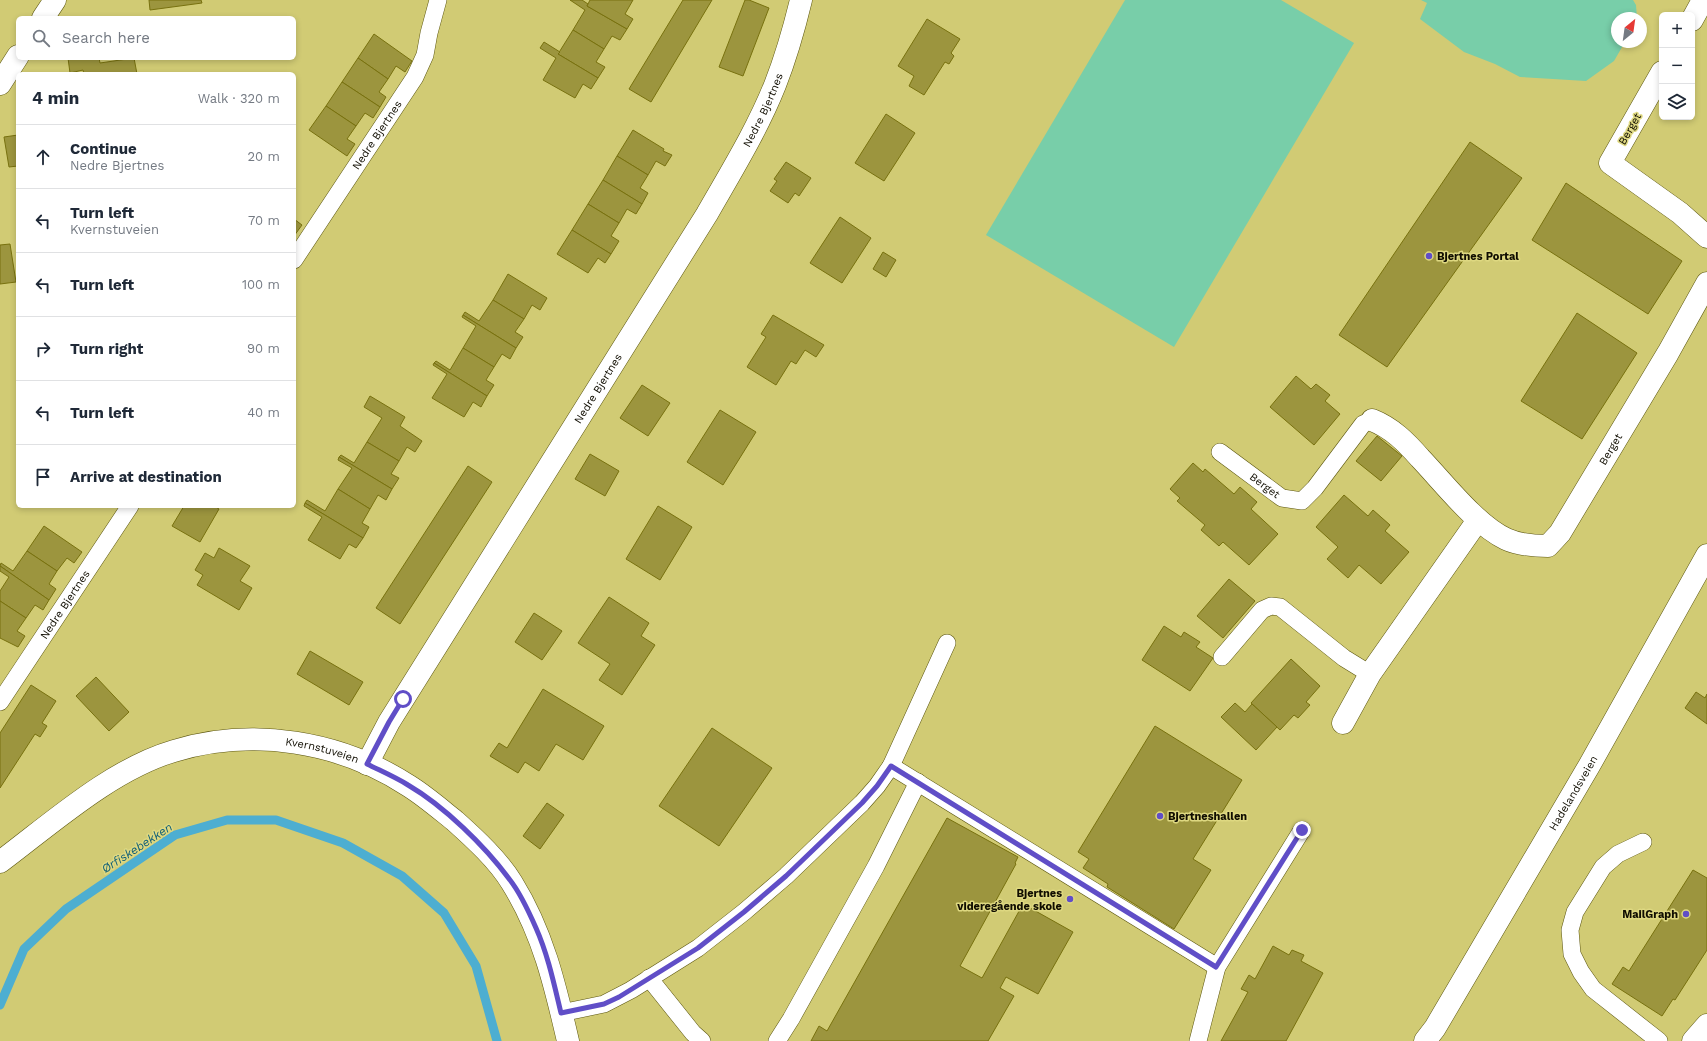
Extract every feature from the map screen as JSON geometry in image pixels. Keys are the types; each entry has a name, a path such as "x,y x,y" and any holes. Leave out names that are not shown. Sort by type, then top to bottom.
{"main road":[{"path":"44,16 55,0"},
{"name":"Nedre Bjertnes","path":"367,764 389,722 734,168 775,85 792,37 801,0"},
{"path":"1695,15 1703,0"},
{"path":"0,84 16,59"},
{"name":"Berget","path":"1659,77 1610,163 1680,213 1707,237"},
{"name":"Berget","path":"1372,420 1383,425 1401,437 1478,520 1506,539 1534,546 1548,546 1560,534 1668,353 1707,283"},
{"path":"1343,723 1370,674 1478,520"},
{"name":"Hadelandsveien","path":"1430,1037 1589,766 1707,555"},
{"name":"Kvernstuveien","path":"0,862 107,784 151,759 173,751 218,741 265,739 313,746 351,756 409,785 440,808 465,830 511,881 536,929 546,954 568,1041"},
{"path":"1693,1041 1707,1025"}],"lane":[{"name":"Nedre Bjertnes","path":"296,257 415,77 425,55 438,0"},
{"name":"Berget","path":"1220,452 1282,498 1302,501 1315,488 1363,424 1372,420"},
{"name":"Nedre Bjertnes","path":"0,702 129,508"},
{"path":"1222,657 1262,610 1271,606 1280,607 1344,658 1370,674"},
{"path":"561,1013 604,1004 619,997 698,948 744,912 786,876 862,803 877,786 891,766 947,643"},
{"path":"891,766 1216,967"},
{"path":"777,1041 791,1019 876,866 918,782"},
{"path":"1198,1041 1216,967 1302,830"},
{"path":"1643,842 1618,854 1603,867 1575,912 1570,930 1572,954 1580,972 1593,989 1658,1041"},
{"path":"649,978 693,1033 702,1041"}],"green space":[{"path":"1125,0 1281,0 1354,43 1174,347 986,235"},
{"path":"1421,0 1633,0 1636,5 1637,12 1611,12 1611,48 1622,48 1614,61 1586,81 1520,77 1495,64 1464,52 1420,19 1427,3"}],"building":[{"path":"149,0 201,0 202,3 150,10"},
{"path":"570,0 582,0 588,4 587,6 627,29 620,40 612,36 604,49 573,30 585,10"},
{"path":"590,0 633,0 625,14 633,19 627,29 587,6"},
{"path":"683,0 712,0 651,102 629,89"},
{"path":"745,0 749,0 769,8 743,76 719,67"},
{"path":"927,19 960,39 951,53 954,56 949,64 945,62 924,95 909,86 914,76 898,66"},
{"path":"573,30 604,49 596,62 605,67 598,78 558,54"},
{"path":"374,34 412,61 405,72 396,66 388,79 358,58"},
{"path":"544,42 560,52 558,54 598,78 591,89 583,84 575,98 543,80 556,58 540,48"},
{"path":"358,58 388,79 379,92 386,97 380,107 342,82"},
{"path":"68,60 99,60 100,63 120,60 134,60 137,72 84,72 83,70 70,72"},
{"path":"342,82 380,107 373,118 365,113 356,126 326,106"},
{"path":"326,106 356,126 347,139 355,144 347,156 309,130"},
{"path":"886,114 915,133 884,181 855,163"},
{"path":"633,130 664,149 663,151 672,155 665,166 656,161 648,175 617,156"},
{"path":"16,135 16,166 9,167 4,137"},
{"name":"Bjertnes Portal","path":"1470,142 1522,178 1387,367 1339,335"},
{"path":"617,156 648,175 640,188 648,193 642,204 603,180"},
{"path":"786,162 811,178 799,196 795,193 788,203 770,191 777,181 774,179"},
{"path":"603,180 642,204 636,214 627,209 619,223 588,204"},
{"name":"Bjertnes Portal","path":"1566,183 1682,261 1648,314 1532,240"},
{"path":"588,204 619,223 611,236 619,241 611,254 572,230"},
{"path":"840,217 871,238 842,283 810,263"},
{"path":"296,220 302,225 296,233"},
{"path":"572,230 611,254 605,263 598,258 588,273 557,254"},
{"path":"10,244 16,282 0,284 0,245"},
{"path":"883,252 896,260 886,277 873,269"},
{"path":"508,274 547,298 540,310 532,305 524,319 493,300"},
{"path":"493,300 524,319 515,332 523,337 516,348 463,315 465,312 479,321"},
{"path":"1577,313 1637,353 1582,439 1521,401"},
{"path":"463,315 516,348 510,359 502,354 494,367 463,348 476,326 462,317"},
{"path":"773,315 824,345 816,357 805,350 796,364 791,361 776,385 747,367 766,337 761,334"},
{"path":"463,348 494,367 486,380 494,385 487,396 434,363 436,361 450,370"},
{"path":"434,363 487,396 481,407 473,402 464,417 432,398 447,374 433,365"},
{"path":"1296,376 1311,389 1316,384 1330,395 1325,401 1340,414 1314,445 1270,407"},
{"path":"642,385 670,403 648,436 620,418"},
{"path":"370,396 405,417 400,426 422,441 415,452 407,447 399,461 367,442 382,418 364,407"},
{"path":"720,410 756,432 723,485 687,462"},
{"path":"1377,436 1402,456 1381,481 1356,461"},
{"path":"367,442 399,461 391,474 399,478 392,489 339,457 341,455 354,463"},
{"path":"590,454 619,471 605,496 575,479"},
{"path":"339,457 392,489 386,500 378,495 370,509 338,489 352,468 338,460"},
{"path":"1193,463 1203,472 1205,469 1234,494 1240,487 1257,502 1251,509 1278,534 1249,565 1223,542 1219,546 1201,530 1205,525 1177,501 1180,498 1170,489"},
{"path":"468,466 492,482 400,624 376,608"},
{"path":"338,489 370,509 362,523 369,527 363,538 305,503 307,500 325,511"},
{"path":"1344,495 1368,516 1373,510 1390,525 1385,531 1409,552 1381,584 1359,565 1348,578 1327,559 1338,547 1316,527"},
{"path":"305,503 363,538 356,548 349,544 340,559 308,540 322,517 304,506"},
{"path":"658,506 692,527 660,580 626,559"},
{"path":"183,508 219,509 200,542 172,526"},
{"path":"44,526 82,552 74,563 67,558 57,571 27,551"},
{"path":"219,548 250,566 240,581 252,588 239,610 197,585 203,575 195,570 205,553 214,558"},
{"path":"27,551 57,571 49,584 56,589 49,600 0,566 1,563 13,571"},
{"path":"0,566 49,600 43,610 35,605 26,618 0,601 0,591 9,577 0,571"},
{"path":"1229,579 1255,601 1223,638 1197,616"},
{"path":"609,597 649,623 641,636 655,645 622,695 599,680 610,664 578,643"},
{"path":"0,601 26,618 17,631 25,636 18,647 0,638"},
{"path":"534,613 562,631 542,660 515,642"},
{"path":"1164,626 1181,637 1184,632 1200,642 1196,647 1213,658 1190,691 1142,660"},
{"path":"310,651 363,682 349,705 297,674"},
{"path":"1291,659 1320,686 1306,702 1310,705 1298,718 1294,715 1280,730 1251,703"},
{"path":"96,677 129,712 109,731 76,696"},
{"path":"31,685 56,701 42,723 47,726 40,737 35,734 0,788 0,733"},
{"path":"543,689 604,726 583,760 556,744 539,771 525,762 518,773 490,756 499,743 507,748"},
{"path":"1696,692 1705,698 1707,694 1707,724 1685,708"},
{"path":"1235,703 1245,712 1252,704 1277,727 1256,750 1221,717"},
{"name":"Bjertneshallen","path":"1155,726 1242,780 1193,859 1211,870 1174,929 1107,887 1108,884 1083,868 1089,859 1078,852"},
{"path":"712,728 772,768 719,846 659,806"},
{"path":"547,803 564,815 540,849 523,836"},
{"path":"947,818 1018,857 1015,863 1016,864 960,966 982,978 1023,904 1073,932 1038,994 1006,977 1000,988 1014,996 988,1041 811,1041 819,1026 827,1031"},
{"name":"MailGraph","path":"1693,870 1707,878 1707,950 1675,1000 1673,999 1662,1016 1612,984 1623,967 1629,971"},
{"path":"1273,946 1289,955 1292,950 1304,955 1301,961 1323,973 1286,1041 1221,1041 1248,992 1241,989 1249,975 1255,979"}],"waterway":[{"name":"Ørfiskebekken","path":"0,1005 24,949 66,909 175,835 227,820 276,820 343,843 402,876 444,913 476,966 497,1041"}],"place":[{"name":"Bjertnes Portal","path":"1429,256"},
{"name":"Bjertneshallen","path":"1160,816"},
{"name":"Bjertnes videregående skole","path":"1070,899"},
{"name":"MailGraph","path":"1686,914"}],"route":[{"path":"403,699 367,764 409,785 440,808 465,830 511,881 526,906 546,954 561,1013 604,1004 619,997 698,948 744,912 786,876 862,803 877,786 891,766 1216,967 1302,830"}]}
